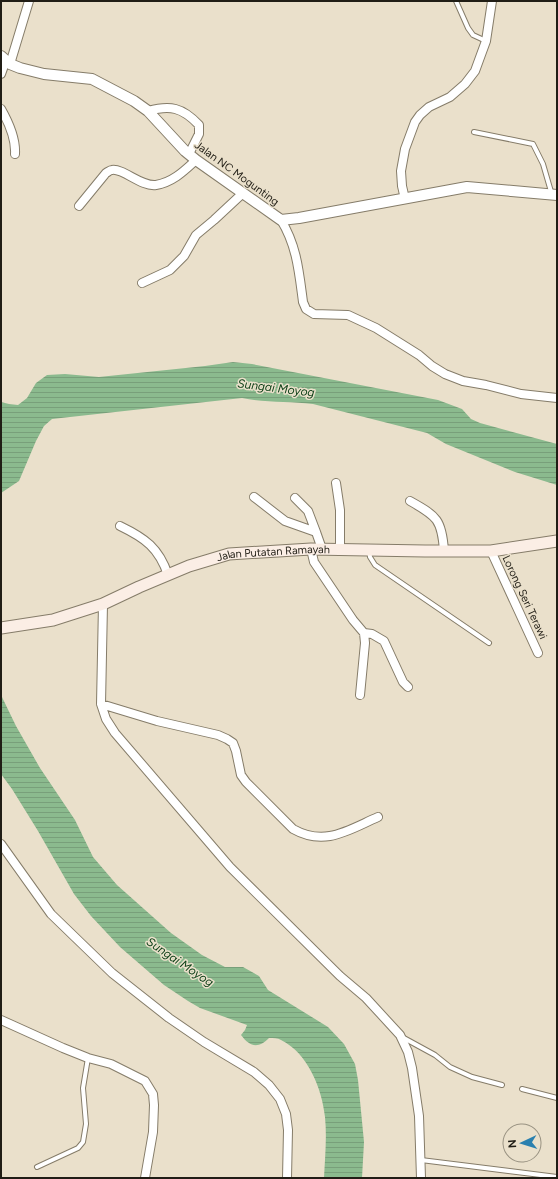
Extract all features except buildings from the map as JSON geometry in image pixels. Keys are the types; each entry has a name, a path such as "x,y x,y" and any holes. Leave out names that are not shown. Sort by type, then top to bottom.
{"main road":[{"name":"Jalan Putatan Ramayah","path":"1,628 53,620 103,604 189,566 229,554 317,549 491,551 557,541"}],"street":[{"path":"1,74 29,1"},
{"path":"405,199 401,171 405,149 415,122 429,107 450,97 465,84 475,71 486,41 492,1"},
{"name":"Jalan NC Mogunting","path":"6,60 20,68 44,74 92,79 134,100 148,111 192,157 281,220 467,187 555,195"},
{"path":"79,206 106,173 112,170 118,171 134,180 149,185 156,185 172,180 180,175 192,157 199,134 199,125 175,108 162,107 148,111"},
{"path":"1,109 16,144 15,154"},
{"path":"142,283 170,270 184,256 196,234 214,220 243,193"},
{"path":"281,220 289,233 296,256 303,302 306,309 314,314 348,315 376,328 419,355 432,366 445,374 463,381 521,394 557,398"},
{"path":"336,483 340,510 340,550"},
{"path":"254,497 285,521 316,532"},
{"path":"295,498 308,511 316,532 317,549 314,562 353,620 364,632 372,634 384,641 403,682 408,687"},
{"path":"410,501 428,512 440,524 443,535 444,551"},
{"path":"120,526 140,536 154,548 164,562 168,575"},
{"name":"Lorong Seri Terawi","path":"491,551 538,653"},
{"path":"103,604 101,704 106,719 115,733 222,858 340,976 366,998 400,1036 408,1052 412,1068 419,1116 421,1178"},
{"path":"360,695 365,643 364,632"},
{"path":"101,704 157,721 218,735 227,739 232,743 236,751 243,778 292,829 301,833 321,837 334,836 378,817"},
{"path":"1,844 51,914 112,973 169,1018 204,1042 254,1072 269,1085 280,1099 286,1114 288,1130 287,1178"},
{"path":"1,1020 63,1048 88,1058 110,1064 145,1081 150,1088 154,1099 153,1132 145,1178"}],"lane":[{"path":"456,1 468,28 473,35 486,41"},
{"path":"474,132 533,144 543,164 555,195"},
{"path":"368,550 375,565 489,643"},
{"path":"400,1036 435,1055 450,1067 472,1077 502,1085"},
{"path":"37,1168 74,1150 83,1142 86,1124 83,1088 88,1058"},
{"path":"522,1089 557,1098"},
{"path":"421,1160 557,1177"}],"water":[{"name":"Sungai Moyog","path":"233,362 252,364 438,400 462,409 471,419 480,423 557,444 557,485 515,472 446,444 427,433 313,404 260,401 242,398 52,419 44,426 36,441 19,481 1,493 1,402 18,405 27,398 36,383 47,375 65,374 99,377"},
{"name":"Sungai Moyog","path":"1,695 16,726 40,768 75,820 93,857 117,885 171,933 202,955 225,967 243,967 259,976 268,990 328,1027 344,1044 355,1064 358,1080 364,1142 362,1178 324,1178 326,1132 321,1095 306,1063 291,1046 277,1038 269,1038 265,1042 258,1045 251,1044 241,1035 247,1025 200,1008 164,985 120,947 91,916 74,894 38,831 1,774"}]}
